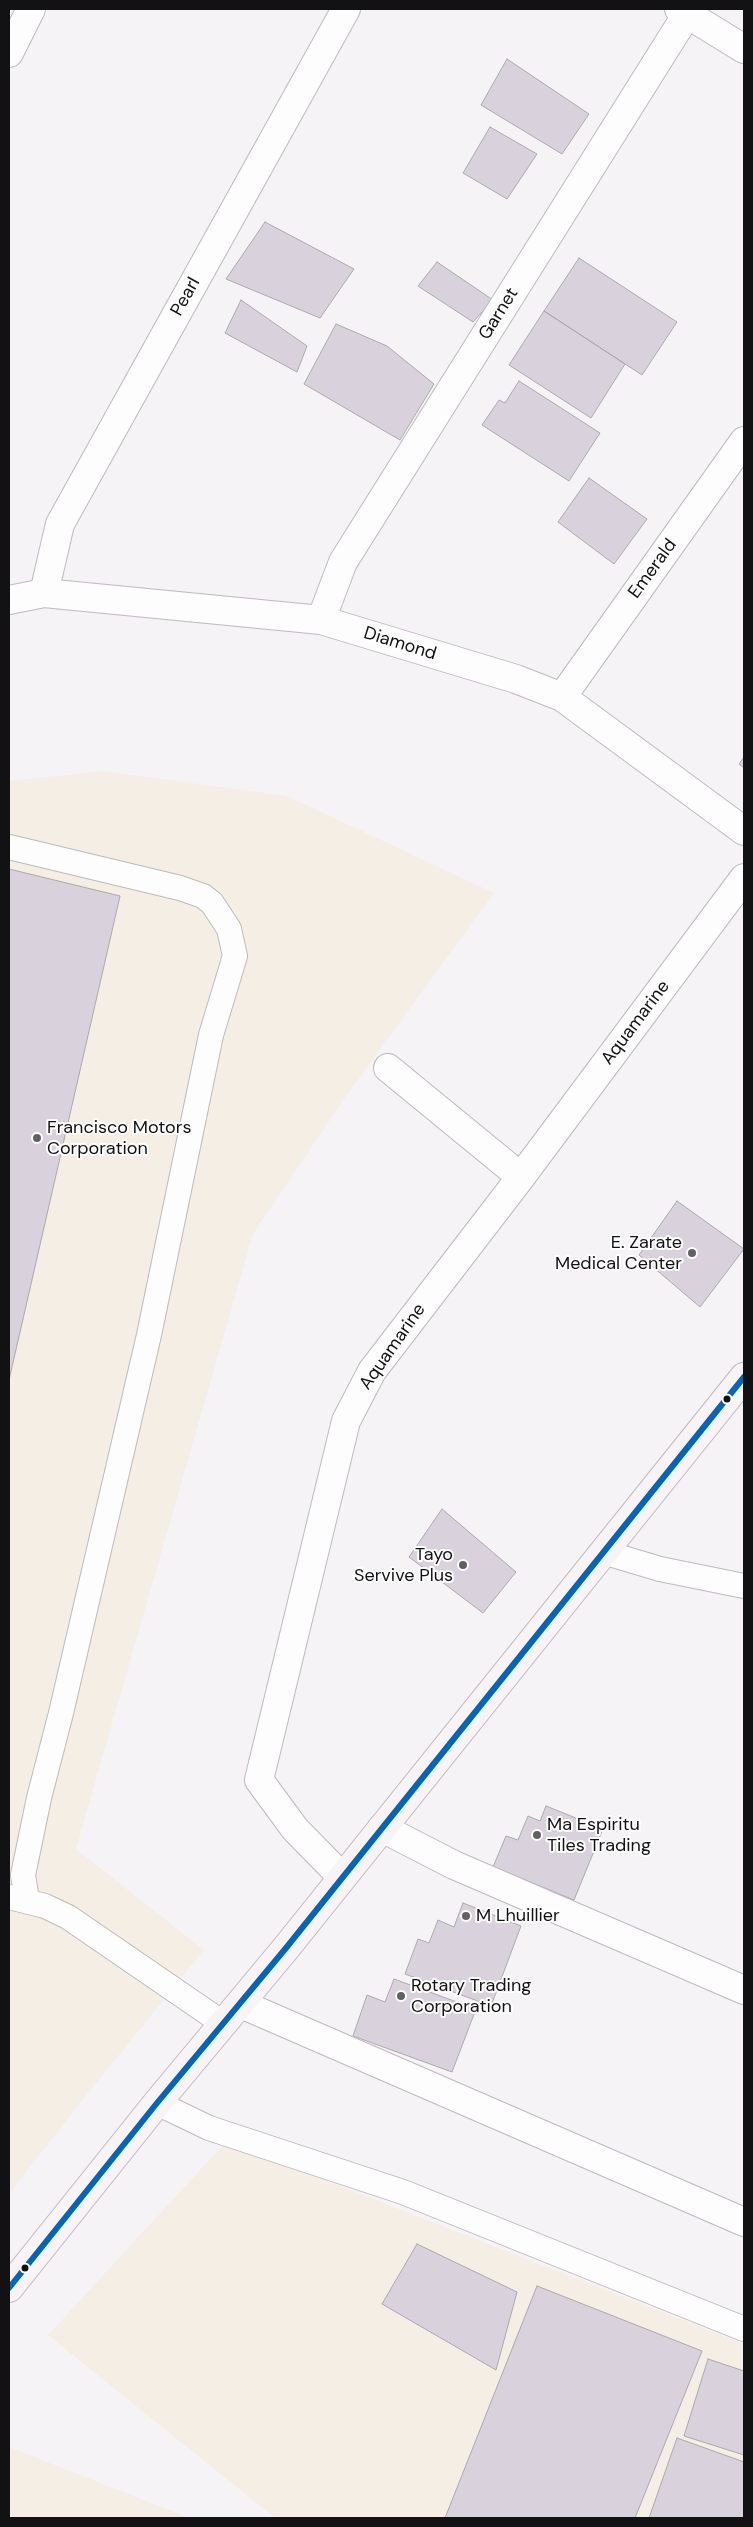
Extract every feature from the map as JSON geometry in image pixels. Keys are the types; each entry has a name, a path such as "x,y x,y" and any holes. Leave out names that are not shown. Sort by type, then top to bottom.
{"main road":[{"path":"9,2288 158,2102 232,2014 744,1377"}],"street":[{"path":"9,53 31,9"},
{"name":"Pearl","path":"44,593 60,524 346,9"},
{"path":"683,11 744,49"},
{"name":"Garnet","path":"321,620 343,562 683,11"},
{"name":"Emerald","path":"562,696 744,441"},
{"name":"Diamond","path":"9,600 44,593 321,620 516,678 562,696 744,830"},
{"name":"Aquamarine","path":"342,1877 295,1829 259,1780 346,1421 372,1371 521,1177 744,878"},
{"path":"388,1068 521,1177"},
{"path":"382,1828 454,1865 744,1990"},
{"path":"232,2014 744,2222"}],"lane":[{"path":"9,847 180,888 203,896 212,903 229,929 235,956 211,1035 149,1335 61,1713 39,1798 18,1899 54,1910 68,1917 232,2014"},
{"path":"603,1552 660,1570 744,1586"},
{"path":"158,2102 209,2128 403,2192 744,2329"}],"shaded area":[{"path":"104,771 287,796 494,893 344,1099 253,1234 76,1849 204,1950 9,2194 9,781"},
{"path":"225,2143 299,2170 744,2344 744,2518 275,2518 48,2335"},
{"path":"9,2447 189,2518 9,2518"}],"building":[{"path":"507,59 589,114 562,154 481,105"},
{"path":"490,127 537,154 507,199 463,173"},
{"path":"265,222 354,269 320,318 226,279"},
{"path":"579,258 677,322 642,375 544,311"},
{"path":"437,262 493,300 473,322 418,286"},
{"path":"241,300 307,346 297,372 225,333"},
{"path":"544,311 625,364 591,418 509,365"},
{"path":"336,324 387,346 434,384 400,440 304,384"},
{"path":"519,381 600,433 569,481 482,425 499,400 505,403"},
{"path":"589,478 647,519 614,564 558,522"},
{"path":"744,757 744,768 739,764"},
{"name":"Francisco Motors Corporation","path":"9,869 120,896 9,1380"},
{"name":"E. Zarate Medical Center","path":"677,1201 744,1249 700,1307 639,1255"},
{"name":"Tayo Servive Plus","path":"442,1509 516,1572 483,1613 409,1557"},
{"path":"546,1806 603,1829 574,1900 493,1867 506,1836 518,1840 528,1816 540,1821"},
{"path":"463,1903 521,1926 491,2006 405,1974 418,1939 429,1943 438,1920 454,1927"},
{"path":"394,1979 476,2009 452,2072 353,2036 367,1995 385,2002"},
{"path":"417,2244 517,2292 496,2370 382,2304"},
{"path":"537,2286 702,2351 635,2518 445,2518"},
{"path":"708,2359 744,2371 744,2455 684,2436"},
{"path":"677,2438 744,2462 744,2518 649,2518"}],"transit line":[{"path":"9,2288 157,2103 286,1948 744,1377"}],"place":[{"name":"Francisco Motors Corporation","path":"37,1138"},
{"name":"E. Zarate Medical Center","path":"692,1253"},
{"name":"Tayo Servive Plus","path":"463,1565"},
{"name":"Ma Espiritu Tiles Trading","path":"537,1835"},
{"name":"M Lhuillier","path":"466,1916"},
{"name":"Rotary Trading Corporation","path":"401,1996"}]}
